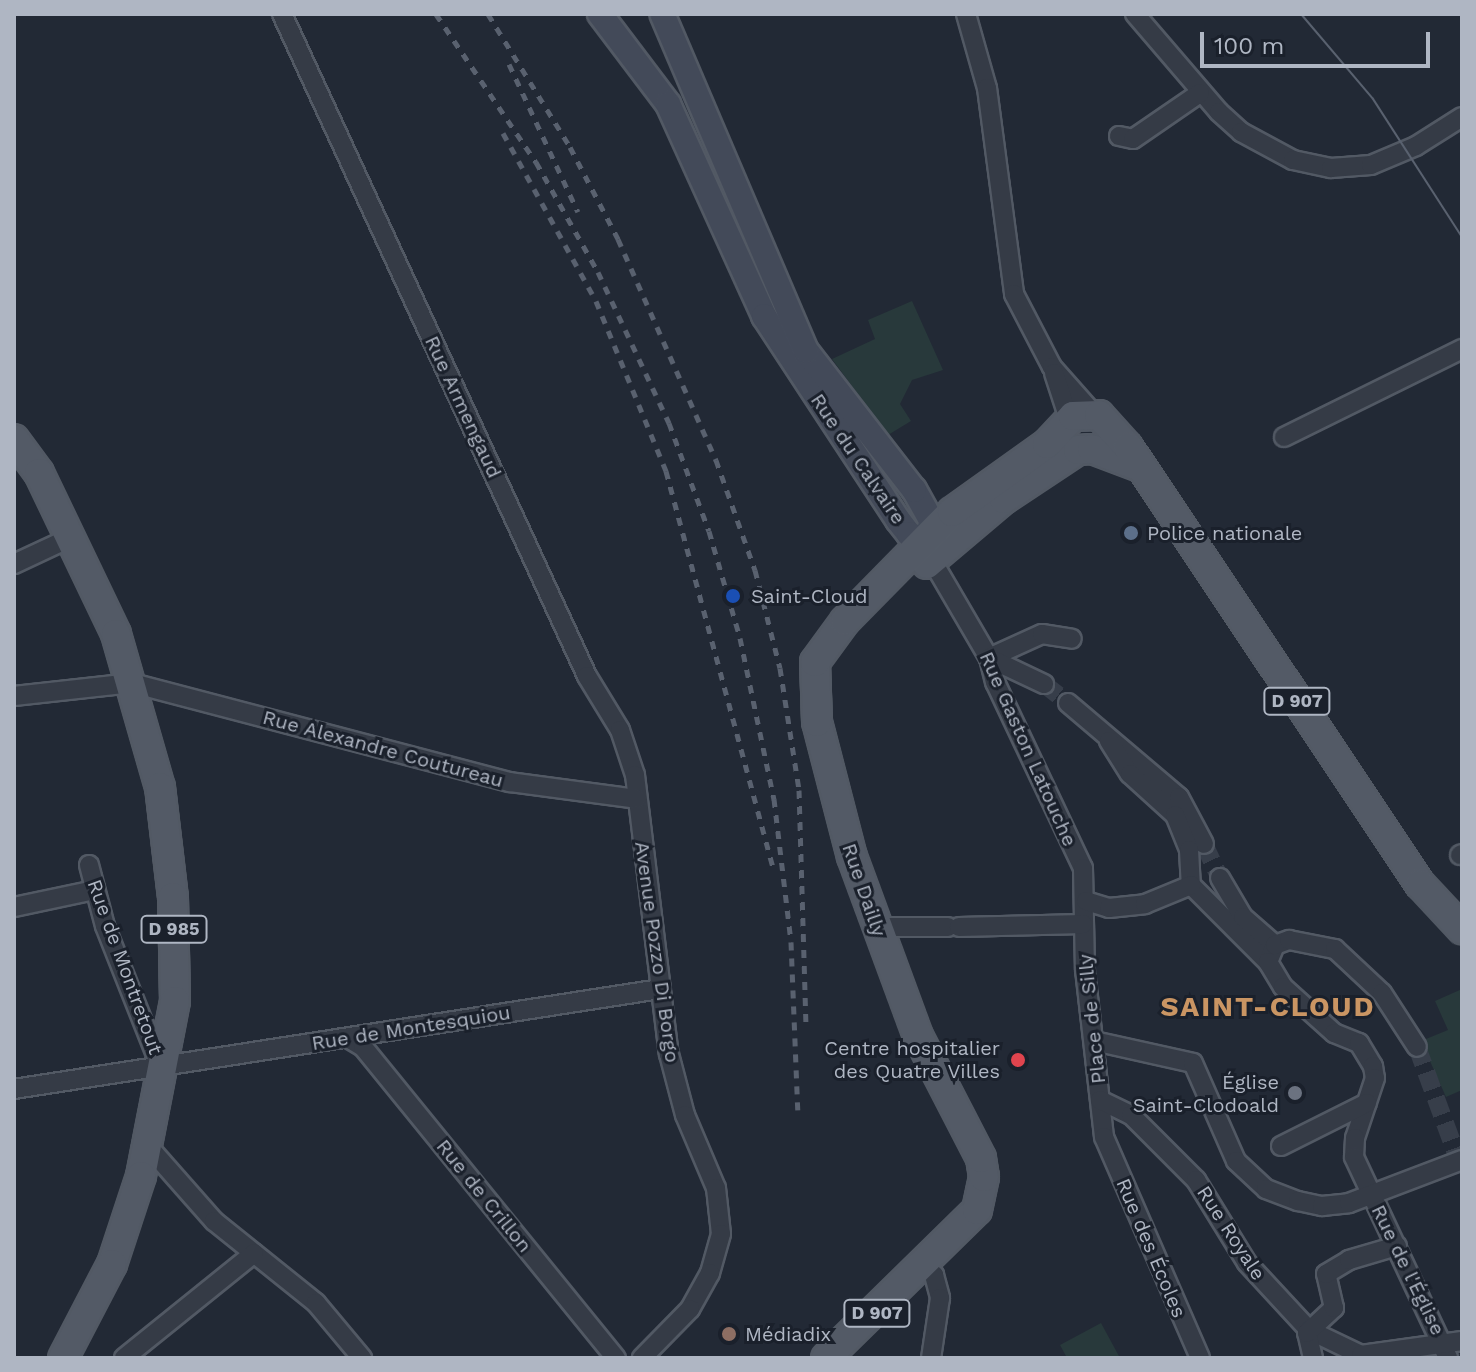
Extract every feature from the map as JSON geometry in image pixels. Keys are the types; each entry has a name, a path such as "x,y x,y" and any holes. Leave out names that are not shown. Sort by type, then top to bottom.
{"main road":[{"name":"Rue du Calvaire","path":"600,14 668,104 764,316 909,534 928,552"},
{"name":"Rue du Calvaire","path":"662,14 806,351 888,456 932,522 928,552"},
{"name":"D 907","path":"1084,431 1128,447 1420,884 1462,929"},
{"name":"Rue Dailly","path":"925,1266 977,1210 984,1177 981,1158 934,1071 877,927 842,823 817,722 815,662 888,574 928,552 952,512 1084,431"},
{"name":"D 985","path":"14,439 39,473 107,609 132,683 160,787 170,850 175,1001 147,1145 112,1264 63,1358"},
{"name":"D 907","path":"826,1358 925,1266"}],"street":[{"name":"Rue Armengaud","path":"282,14 587,676 620,730 635,775 637,799"},
{"path":"966,14 987,88 1014,294 1084,431"},
{"path":"1135,14 1200,93 1241,132 1293,160 1331,168 1371,165 1416,146 1462,117"},
{"path":"1119,136 1133,139 1200,93"},
{"path":"1284,437 1462,349"},
{"path":"866,471 888,456"},
{"path":"14,564 72,537"},
{"name":"Rue Gaston Latouche","path":"928,552 989,658 995,682 1083,868 1086,901"},
{"path":"989,658 1042,634 1072,639"},
{"path":"989,658 1044,684"},
{"name":"Rue Alexandre Coutureau","path":"132,683 510,782 637,799"},
{"path":"14,696 132,683"},
{"path":"1068,703 1109,741 1179,797 1204,844"},
{"path":"1109,741 1130,774 1175,815 1188,846 1191,885 1272,954"},
{"name":"Avenue Pozzo Di Borgo","path":"637,799 669,1054 685,1115 716,1188 721,1234 710,1273 690,1309 642,1358"},
{"name":"Rue de Montretout","path":"89,865 95,890 162,1070"},
{"path":"1220,878 1240,912 1272,954"},
{"path":"1086,901 1109,908 1145,904 1191,885"},
{"path":"14,907 95,890"},
{"name":"Place de Silly","path":"1086,901 1083,924 1104,1137"},
{"path":"877,927 1083,924"},
{"path":"1272,954 1289,940 1335,949 1382,993 1417,1047"},
{"name":"Rue de l'Église","path":"1272,954 1283,987 1323,1024 1362,1045 1375,1074 1353,1152 1371,1196 1451,1348"},
{"name":"Rue de Montesquiou","path":"14,1089 162,1070 660,989"},
{"name":"Rue de Crillon","path":"348,1038 363,1047 616,1358"},
{"path":"1094,1041 1193,1063 1232,1156 1266,1189 1322,1206 1371,1196 1461,1164"},
{"name":"Rue Royale","path":"1100,1100 1131,1115 1196,1180 1247,1263 1309,1330 1361,1355 1451,1348"},
{"path":"1281,1146 1367,1103"},
{"name":"Rue des Écoles","path":"1104,1137 1200,1358"},
{"path":"147,1145 214,1221 316,1303 362,1358"},
{"path":"1313,1358 1309,1330 1334,1308 1324,1280 1330,1270 1397,1246"},
{"path":"124,1358 254,1253"},
{"path":"925,1266 934,1275 940,1298 931,1358"}],"shaded area":[{"path":"912,301 943,370 912,380 900,404 911,421 888,435 832,359 875,339 868,320"},
{"path":"1462,989 1462,1090 1446,1097 1421,1041 1448,1030 1435,1001"},
{"path":"1101,1323 1120,1358 1067,1358 1060,1345"}],"tunnel":[{"path":"1044,684 1068,703"},
{"path":"1204,844 1220,878"},
{"path":"1417,1047 1459,1161"}],"tram line":[{"path":"1301,14 1373,99 1462,237"}],"railway":[{"path":"436,14 536,162 598,272 669,423 709,531 740,638 774,799 791,942 798,1118"},
{"path":"488,14 570,147 618,239 716,460 755,570 780,668 799,790 806,1022"},
{"path":"509,64 578,212"},
{"path":"503,133 596,301 666,471 774,872"}],"place":[{"name":"Police nationale","path":"1131,533"},
{"name":"Saint-Cloud","path":"733,596"},
{"name":"Centre hospitalier des Quatre Villes","path":"1018,1060"},
{"name":"Église Saint-Clodoald","path":"1295,1093"},
{"name":"Médiadix","path":"729,1334"}],"district":[{"name":"SAINT-CLOUD","path":"1268,1007"}]}
